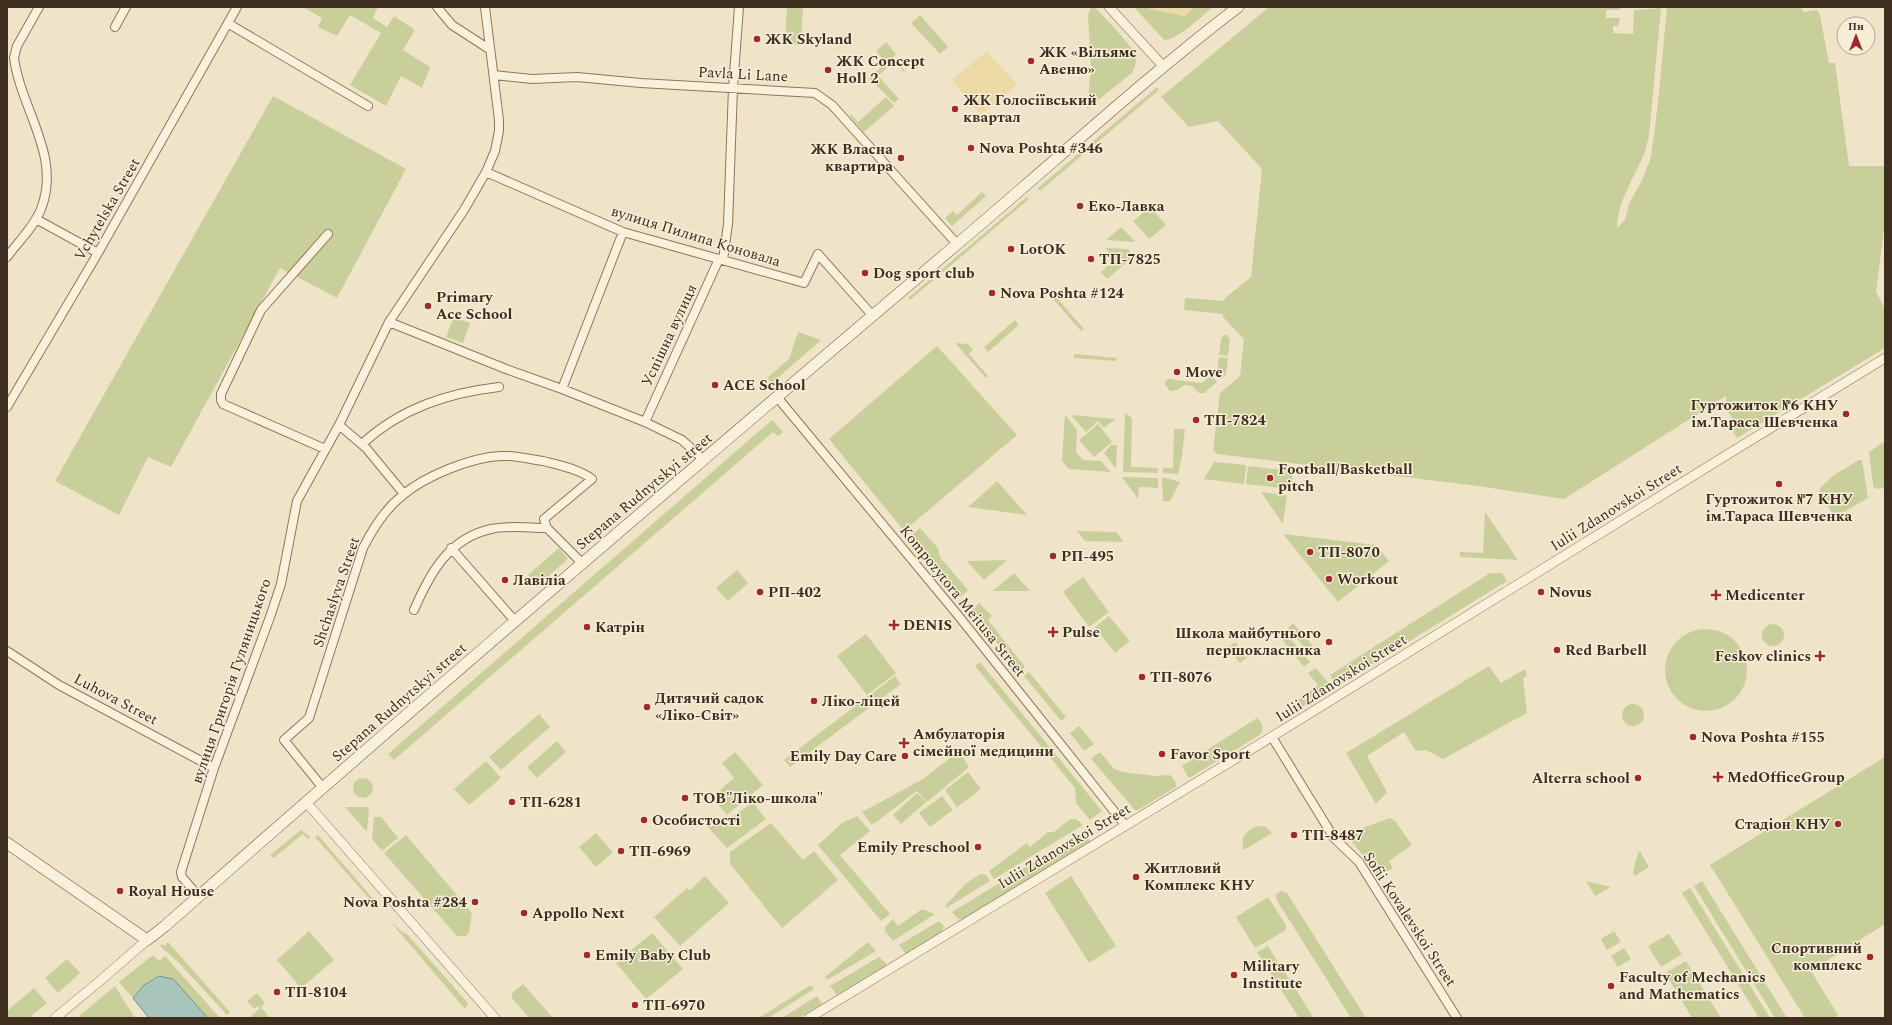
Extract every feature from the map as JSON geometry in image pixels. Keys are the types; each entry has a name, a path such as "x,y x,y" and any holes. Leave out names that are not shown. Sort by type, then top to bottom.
{"main road":[{"name":"Stepana Rudnytskyi street","path":"147,940 514,620 777,397 869,311 957,244 1163,66 1238,7"},
{"path":"7,843 147,940"}],"street":[{"path":"7,257 36,219 47,189 48,175 39,136 14,58 17,46 38,7"},
{"path":"115,27 126,7"},
{"name":"Vchytelska Street","path":"7,407 98,253 238,7"},
{"path":"437,7 452,25 489,49"},
{"name":"вулиця Григорія Гуляницького","path":"198,896 182,878 181,872 214,768 281,584 297,501 338,425 390,322 464,210 486,172 495,152 499,131 494,75 489,49 485,7"},
{"name":"Успішна вулиця","path":"645,422 721,260 728,224 733,88 739,7"},
{"path":"1109,7 1163,66"},
{"path":"228,24 368,106"},
{"name":"Pavla Li Lane","path":"494,75 532,79 577,77 641,83 809,91 819,94 832,105 957,244"},
{"name":"вулиця Пилипа Коновала","path":"486,172 623,232 804,283 818,254 869,311"},
{"path":"36,219 98,253"},
{"path":"562,389 623,232"},
{"path":"325,449 223,404 221,394 261,310 328,234"},
{"path":"390,322 506,369 562,389 645,422 682,440 704,460"},
{"name":"Iulii Zdanovskoi Street","path":"809,1018 1272,737 1885,358"},
{"path":"362,444 389,423 431,402 456,394 499,387"},
{"name":"Kompozytora Meitusa Street","path":"777,397 957,614 1125,826"},
{"path":"338,425 362,444 404,494"},
{"name":"Shchaslyva Street","path":"323,788 284,740 309,718 363,548 374,527 388,509 404,494 432,476 464,463 501,456 520,457 550,463 582,472 592,479 544,519 547,528"},
{"path":"414,610 433,571 451,548 469,538 492,529 547,528 582,563"},
{"path":"451,548 514,620"},
{"name":"Luhova Street","path":"7,652 59,685 214,768"},
{"name":"Sofii Kovalevskoi Street","path":"1272,737 1334,838 1359,862 1457,1018"},
{"path":"306,802 495,1018"},
{"path":"58,1016 147,940"}],"green space":[{"path":"303,7 378,7 373,18 387,27 394,16 415,30 403,50 430,67 422,88 401,76 386,106 350,85 381,33 350,15 337,36 318,27 322,18"},
{"path":"787,7 803,7 801,45 785,44"},
{"path":"1091,7 1095,7 1133,50 1136,62 1132,73 1087,109 1091,67 1088,15"},
{"path":"1134,7 1143,7 1184,16 1195,7 1213,7 1182,32 1164,40"},
{"path":"1269,7 1622,7 1620,10 1606,10 1606,18 1620,18 1618,26 1613,26 1613,33 1633,34 1634,10 1661,8 1649,136 1643,157 1623,200 1617,228 1625,220 1629,204 1642,180 1651,157 1658,103 1667,7 1801,7 1803,12 1818,10 1829,63 1835,63 1849,166 1885,166 1885,222 1876,292 1885,309 1885,348 1737,438 1727,422 1732,418 1727,410 1726,396 1564,499 1478,486 1217,454 1213,450 1220,393 1240,376 1244,339 1223,317 1223,314 1184,310 1185,298 1224,301 1225,298 1251,277 1262,169 1218,121 1189,127 1161,97"},
{"path":"920,15 948,47 940,54 911,23"},
{"path":"886,42 896,54 893,57 905,71 904,72 895,61 878,76 899,99 894,103 869,78 886,63 876,51"},
{"path":"1157,87 1159,90 1040,191 1038,188"},
{"path":"273,96 406,169 337,298 280,268 171,467 148,457 119,515 55,481"},
{"path":"886,97 894,106 864,132 850,116 851,114 858,122"},
{"path":"982,192 986,196 952,226 945,218 953,211 957,215"},
{"path":"1027,197 1029,199 910,300 908,298"},
{"path":"1150,207 1166,225 1149,239 1133,221"},
{"path":"1121,227 1136,242 1106,240"},
{"path":"1105,248 1128,249 1134,256 1107,279 1101,272 1112,262 1112,256"},
{"path":"1049,289 1084,329 1081,331 1046,291"},
{"path":"454,317 470,323 463,343 446,337"},
{"path":"1015,320 1019,325 988,352 984,347"},
{"path":"798,332 821,340 772,383 767,378 789,359"},
{"path":"1226,334 1230,339 1228,356 1219,355 1221,338"},
{"path":"955,343 968,344 973,350 969,354 988,376 986,378"},
{"path":"937,346 1017,435 904,531 829,439"},
{"path":"1074,354 1117,358 1116,361 1074,358"},
{"path":"1219,357 1228,358 1226,375 1221,379 1217,374"},
{"path":"1212,375 1217,382 1204,393 1199,393 1192,386 1185,385 1177,390 1170,391 1164,383 1168,379 1202,383"},
{"path":"1125,413 1132,418 1131,467 1158,468 1157,473 1123,472"},
{"path":"1065,415 1077,430 1076,452 1083,460 1101,461 1111,472 1069,469 1062,461"},
{"path":"1071,415 1115,419 1104,428 1098,421 1086,432"},
{"path":"772,420 783,432 778,436 773,432 394,760 388,754"},
{"path":"1098,424 1112,442 1094,457 1079,440"},
{"path":"1174,429 1185,429 1178,474 1163,473 1163,468 1173,468"},
{"path":"1885,441 1885,487 1877,489 1874,488 1873,484 1869,452"},
{"path":"1111,445 1117,445 1116,469 1104,453"},
{"path":"1859,460 1862,460 1868,498 1839,515 1833,515 1820,493 1820,488 1834,475"},
{"path":"1214,462 1246,465 1244,484 1204,479"},
{"name":"Football/Basketball pitch","path":"1248,466 1293,471 1291,489 1246,484"},
{"path":"1122,477 1158,478 1158,488 1139,487 1138,499"},
{"path":"1162,477 1180,482 1170,501 1163,501"},
{"path":"997,481 1027,515 968,507"},
{"path":"1261,492 1287,495 1283,524"},
{"path":"1485,512 1518,560 1460,557 1460,552 1483,553"},
{"path":"920,528 938,548 940,557 968,590 961,597 909,537"},
{"path":"1077,531 1116,532 1124,542 1085,541"},
{"path":"1283,534 1376,545 1389,561 1338,602"},
{"path":"559,548 568,559 537,586 528,575"},
{"path":"1007,560 984,580 967,561"},
{"path":"737,570 748,583 728,601 716,588"},
{"path":"1014,573 1030,591 993,591"},
{"path":"1490,573 1502,573 1507,581 1337,686 1330,675"},
{"path":"1083,577 1109,612 1089,627 1063,592"},
{"path":"979,603 992,616 988,620 1025,667 1020,672 971,611"},
{"path":"1109,616 1130,641 1115,653 1095,627"},
{"path":"1293,623 1313,646 1304,647 1288,628"},
{"path":"1773,624 1777,625 1783,631 1783,639 1777,645 1773,646 1769,645 1763,639 1762,635 1763,631 1769,625"},
{"path":"1706,629 1722,632 1735,641 1744,654 1747,670 1744,686 1735,699 1722,708 1706,711 1690,708 1677,699 1668,686 1665,670 1668,654 1677,641 1690,632"},
{"path":"1283,630 1310,662 1304,667 1278,634"},
{"path":"866,634 896,673 867,695 837,656"},
{"path":"1235,642 1247,657 1240,663 1228,648"},
{"path":"980,662 1102,811 1090,820 1076,803 1075,788 975,666"},
{"path":"1489,666 1501,683 1525,669 1527,676 1523,678 1527,713 1443,759 1426,750 1416,751 1404,732 1367,756 1387,792 1376,804 1346,753"},
{"path":"1316,668 1332,687 1294,712 1290,706 1318,685 1308,673"},
{"path":"1029,672 1066,717 1061,721 1024,676"},
{"path":"895,676 901,684 790,767 784,760"},
{"path":"1633,704 1637,705 1643,711 1643,719 1637,725 1633,726 1629,725 1623,719 1622,715 1623,711 1629,705"},
{"path":"539,714 550,727 501,770 489,757"},
{"path":"1257,718 1262,725 1261,734 1191,777 1188,777 1182,766"},
{"path":"1079,726 1094,744 1084,751 1070,733"},
{"path":"557,741 566,752 537,778 527,767"},
{"path":"959,751 969,767 927,802 917,791 872,825 862,812 923,779"},
{"path":"735,752 763,785 727,815 712,797 734,778 722,763"},
{"path":"1098,753 1101,753 1114,769 1122,772 1156,776 1169,775 1176,783 1176,787 1138,810 1135,810 1091,759"},
{"name":"Стадіон КНУ","path":"1885,757 1885,924 1811,971 1838,1015 1834,1018 1805,1018 1710,865"},
{"path":"486,761 501,778 469,805 454,789"},
{"path":"968,772 981,789 957,807 945,790"},
{"path":"363,778 370,781 373,788 370,795 363,798 356,795 353,788 356,781"},
{"path":"917,793 926,802 901,824 893,815"},
{"path":"942,796 953,810 930,827 919,813"},
{"path":"753,802 766,819 727,848 706,825 715,817 722,824"},
{"path":"345,807 369,807 367,832"},
{"path":"857,816 870,831 840,855 890,914 881,921 818,845 842,823"},
{"path":"374,817 381,817 398,838 382,851 372,839"},
{"path":"1390,818 1395,821 1412,845 1389,861 1393,868 1377,877 1366,859 1352,842 1352,835 1365,827"},
{"path":"1070,819 1076,819 1083,825 994,879 989,871 1027,843 1030,847 1048,832 1054,832"},
{"path":"771,823 803,860 814,851 838,880 782,928 730,864 730,852"},
{"path":"1259,826 1266,827 1272,833 1244,850 1243,837 1248,831"},
{"path":"301,830 310,837 308,839 303,834 274,858 270,855"},
{"path":"1083,832 1091,843 966,919 958,919 952,912"},
{"path":"596,833 613,852 596,867 579,847"},
{"path":"318,835 375,901 372,902 315,837"},
{"path":"406,835 472,913 469,932 466,936 457,936 384,853"},
{"path":"1640,851 1649,867 1635,876 1633,873 1638,852"},
{"path":"981,874 986,875 990,881 946,908 945,906 961,888"},
{"path":"705,876 729,903 680,946 654,917 687,888 690,890"},
{"path":"1071,876 1116,946 1089,963 1045,893"},
{"path":"1586,881 1611,887 1595,896"},
{"path":"1702,881 1787,1018 1775,1018 1694,886"},
{"path":"1690,888 1770,1018 1759,1018 1682,893"},
{"path":"1281,891 1287,893 1366,1018 1351,1018 1276,899 1276,894"},
{"path":"1268,897 1286,925 1286,930 1255,948 1236,917"},
{"path":"922,909 935,914 893,941 885,931 885,927 893,919 898,926"},
{"path":"939,921 944,926 941,933 906,954 899,945"},
{"path":"392,924 407,934 468,1003 465,1009 396,929 397,928"},
{"path":"309,931 334,960 301,988 277,960"},
{"path":"1614,931 1621,942 1607,950 1601,939"},
{"path":"652,933 683,969 646,999 616,963"},
{"path":"1669,934 1682,954 1661,967 1648,946"},
{"path":"168,942 230,1012 227,1015 179,963 160,946 162,944 165,946"},
{"path":"868,942 876,951 827,980 825,977"},
{"path":"1268,946 1314,1018 1299,1018 1257,952"},
{"path":"1624,948 1631,959 1618,967 1611,956"},
{"path":"153,955 159,961 165,956 220,1018 208,1018 164,976 154,978 133,998 119,982"},
{"path":"879,957 886,963 886,967 837,995 830,986"},
{"path":"67,959 80,973 58,993 45,978"},
{"path":"1686,961 1721,1018 1692,1018 1665,973"},
{"path":"523,984 553,1018 529,1018 512,998 512,993"},
{"path":"115,986 135,1018 77,1018"},
{"path":"809,986 812,986 814,989 768,1018 759,1018"},
{"path":"34,988 47,1003 29,1018 7,1018 7,1011"},
{"path":"257,993 265,1003 261,1007 270,1018 249,1018 260,1008 258,1006 254,1009 247,1001"},
{"path":"817,996 822,1004 799,1018 782,1018"}],"sand":[{"path":"1143,7 1195,7 1184,16"},
{"path":"987,51 1017,85 981,115 952,80"}],"water":[{"path":"159,976 173,979 208,1018 149,1018 133,998 144,985"}],"place":[{"name":"ЖК Skyland","path":"757,39"},
{"name":"ЖК «Вільямс Авеню»","path":"1031,61"},
{"name":"ЖК Concept Holl 2","path":"828,70"},
{"name":"ЖК Голосіївський квартал","path":"955,109"},
{"name":"Nova Poshta #346","path":"971,148"},
{"name":"ЖК Власна квартира","path":"901,158"},
{"name":"Еко-Лавка","path":"1080,206"},
{"name":"LotOK","path":"1011,249"},
{"name":"ТП-7825","path":"1091,259"},
{"name":"Dog sport club","path":"865,273"},
{"name":"Nova Poshta #124","path":"992,293"},
{"name":"Primary Ace School","path":"428,306"},
{"name":"Move","path":"1177,372"},
{"name":"ACE School","path":"715,385"},
{"name":"Гуртожиток №6 КНУ ім.Тараса Шевченка","path":"1846,414"},
{"name":"ТП-7824","path":"1196,420"},
{"name":"Football/Basketball pitch","path":"1270,478"},
{"name":"Гуртожиток №7 КНУ ім.Тараса Шевченка","path":"1779,484"},
{"name":"ТП-8070","path":"1310,552"},
{"name":"РП-495","path":"1053,556"},
{"name":"Workout","path":"1329,579"},
{"name":"Лавіліа","path":"505,580"},
{"name":"РП-402","path":"760,592"},
{"name":"Novus","path":"1541,592"},
{"name":"Medicenter","path":"1716,595"},
{"name":"DENIS","path":"894,625"},
{"name":"Катрін","path":"587,627"},
{"name":"Pulse","path":"1053,632"},
{"name":"Школа майбутнього першокласника","path":"1329,642"},
{"name":"Red Barbell","path":"1557,650"},
{"name":"Feskov clinics","path":"1820,656"},
{"name":"ТП-8076","path":"1142,677"},
{"name":"Ліко-ліцей","path":"814,701"},
{"name":"Дитячий садок «Ліко-Світ»","path":"647,707"},
{"name":"Nova Poshta #155","path":"1693,737"},
{"name":"Амбулаторія сімейної медицини","path":"904,743"},
{"name":"Favor Sport","path":"1162,754"},
{"name":"Emily Day Care","path":"905,756"},
{"name":"MedOfficeGroup","path":"1718,777"},
{"name":"Alterra school","path":"1638,778"},
{"name":"ТОВ\"Ліко-школа\"","path":"685,798"},
{"name":"ТП-6281","path":"512,802"},
{"name":"Особистості","path":"644,820"},
{"name":"Стадіон КНУ","path":"1838,824"},
{"name":"ТП-8487","path":"1294,835"},
{"name":"Emily Preschool","path":"978,847"},
{"name":"ТП-6969","path":"621,851"},
{"name":"Житловий Комплекс КНУ","path":"1136,877"},
{"name":"Royal House","path":"120,891"},
{"name":"Nova Poshta #284","path":"475,902"},
{"name":"Appollo Next","path":"524,913"},
{"name":"Emily Baby Club","path":"587,955"},
{"name":"Спортивний комплекс","path":"1870,957"},
{"name":"Military Institute","path":"1234,975"},
{"name":"Faculty of Mechanics and Mathematics","path":"1611,986"},
{"name":"ТП-8104","path":"277,992"},
{"name":"ТП-6970","path":"635,1005"}]}
